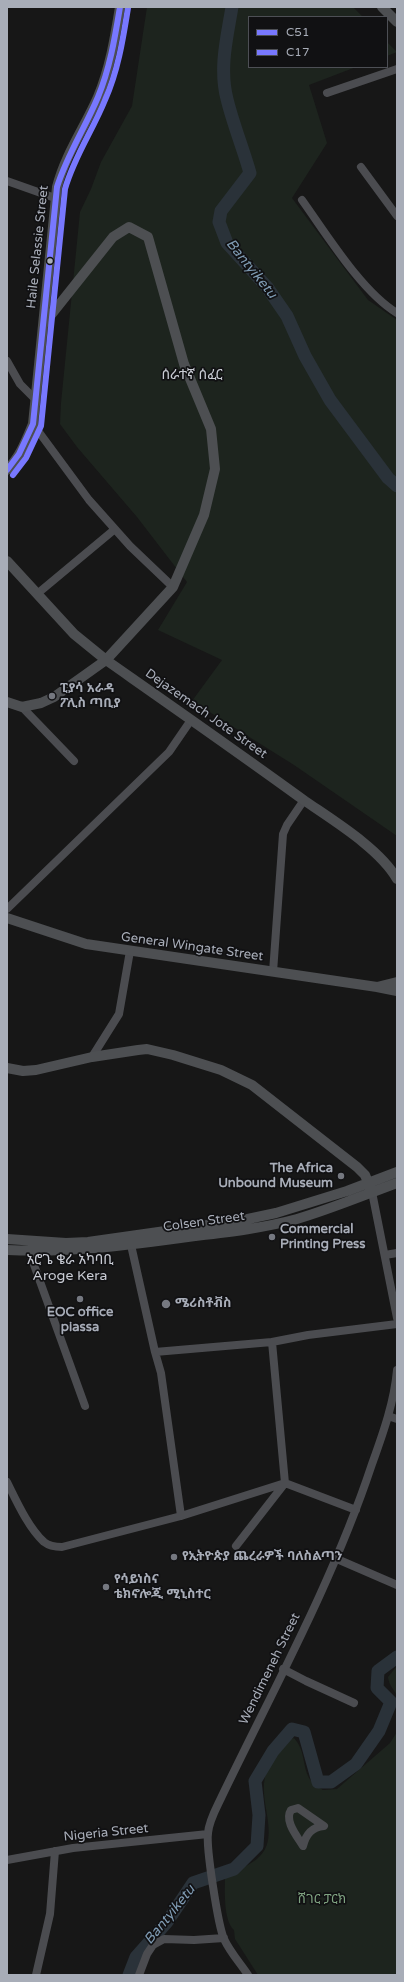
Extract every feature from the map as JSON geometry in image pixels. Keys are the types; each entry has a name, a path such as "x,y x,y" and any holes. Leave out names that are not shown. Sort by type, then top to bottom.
{"main road":[{"name":"Haile Selassie Street","path":"7,470 14,464 24,447 33,424 55,198 62,169 98,97 106,77 114,48 120,7"},
{"path":"382,7 397,22"},
{"path":"7,702 22,707 34,705 54,697 106,660 173,587 204,514 215,469 211,429 184,364 148,237 129,227 113,237 43,325"},
{"name":"Dejazemach Jote Street","path":"7,561 74,634 106,660 304,800 373,851 391,869 397,879"},
{"name":"General Wingate Street","path":"7,918 86,944 377,986 397,991"},
{"name":"General Wingate Street","path":"377,986 397,982"},
{"path":"7,1068 23,1071 36,1070 92,1057 147,1049 173,1054 221,1070 252,1085 357,1167 371,1187"},
{"path":"7,1239 88,1246 257,1217 294,1209 371,1187 397,1172"},
{"name":"Colsen Street","path":"7,1250 29,1251 88,1246 131,1245 255,1228 296,1219 331,1208 371,1187 397,1182"}],"street":[{"path":"327,93 397,69"},
{"path":"361,167 397,216"},
{"path":"7,181 55,198"},
{"path":"302,200 370,292 385,306 397,313"},
{"path":"7,360 20,384 35,399"},
{"path":"33,424 89,500 130,546 173,587"},
{"path":"37,594 115,529"},
{"path":"22,707 74,761"},
{"path":"7,909 169,752 191,720"},
{"path":"273,972 283,834 304,800"},
{"path":"92,1057 119,1014 130,951"},
{"path":"371,1187 397,1318"},
{"path":"131,1245 161,1373 180,1516"},
{"path":"29,1251 86,1406"},
{"path":"385,1255 397,1253"},
{"path":"155,1352 272,1342 308,1335 397,1324"},
{"path":"236,1546 286,1483 272,1342"},
{"name":"Wendimeneh Street","path":"248,1975 224,1938 211,1865 208,1834 222,1796 337,1559 356,1510 388,1416 397,1370"},
{"path":"388,1416 397,1419"},
{"path":"7,1482 32,1526 45,1543 54,1547 73,1545 180,1516 286,1483 356,1510"},
{"path":"337,1559 397,1585"},
{"path":"283,1669 354,1703"},
{"path":"298,1808 324,1826 315,1827 305,1836 303,1846 288,1818 291,1810 298,1808"},
{"name":"Nigeria Street","path":"7,1860 55,1850 208,1834"},
{"path":"36,1975 50,1914 55,1850"},
{"path":"139,1975 147,1954 153,1945 164,1938 194,1940 224,1938"}],"green space":[{"path":"147,7 353,7 362,16 248,16 248,68 353,68 309,85 327,143 292,198 368,300 397,320 397,836 294,765 192,701 222,660 158,630 187,582 137,517 77,447 60,424 80,212 91,189 101,162 132,106"},
{"path":"388,43 397,52 388,56"},
{"path":"397,1666 397,1696 390,1685 388,1677"},
{"name":"ሸገር ፓርክ","path":"397,1732 397,1975 258,1975 235,1939 234,1930 228,1919 225,1904 225,1875 253,1862 265,1849 269,1833 264,1783 265,1775 275,1752 287,1741 294,1738 301,1749 306,1772 312,1782 323,1790 337,1789 390,1743"}],"waterway":[{"name":"Bantyiketu","path":"232,7 226,41 224,64 225,87 232,118 250,173 221,211 219,222 227,243 267,287 287,316 305,356 330,400 388,478 397,486"},
{"name":"Bantyiketu","path":"129,1975 136,1957 167,1922 193,1883 234,1869 257,1846 259,1815 255,1781 273,1751 292,1729 304,1732 318,1782 331,1782 356,1764 379,1731 391,1702 377,1688 378,1671 397,1657"}],"transit line":[{"name":"C51","path":"7,470 19,454 33,424 57,187 66,164 98,97 106,75 112,52 120,7"},
{"name":"C17","path":"13,475 26,458 41,426 65,189 73,166 110,89 120,55 128,8"}],"place":[{"name":"ፒያሳ አራዳ ፖሊስ ጣቢያ","path":"52,696"},
{"name":"The Africa Unbound Museum","path":"341,1176"},
{"name":"Commercial Printing Press","path":"272,1237"},
{"name":"EOC office piassa","path":"80,1299"},
{"name":"ሜሪስቶቭስ","path":"166,1304"},
{"name":"የኢትዮጵያ ጨረራዎች ባለስልጣን","path":"174,1557"},
{"name":"የሳይነስና ቴክኖሎጂ ሚኒስተር","path":"106,1587"}],"district":[{"name":"ሰራተኛ ሰፈር","path":"192,375"},
{"name":"አሮጌ ቄራ አካባቢ Aroge Kera","path":"70,1268"}]}
